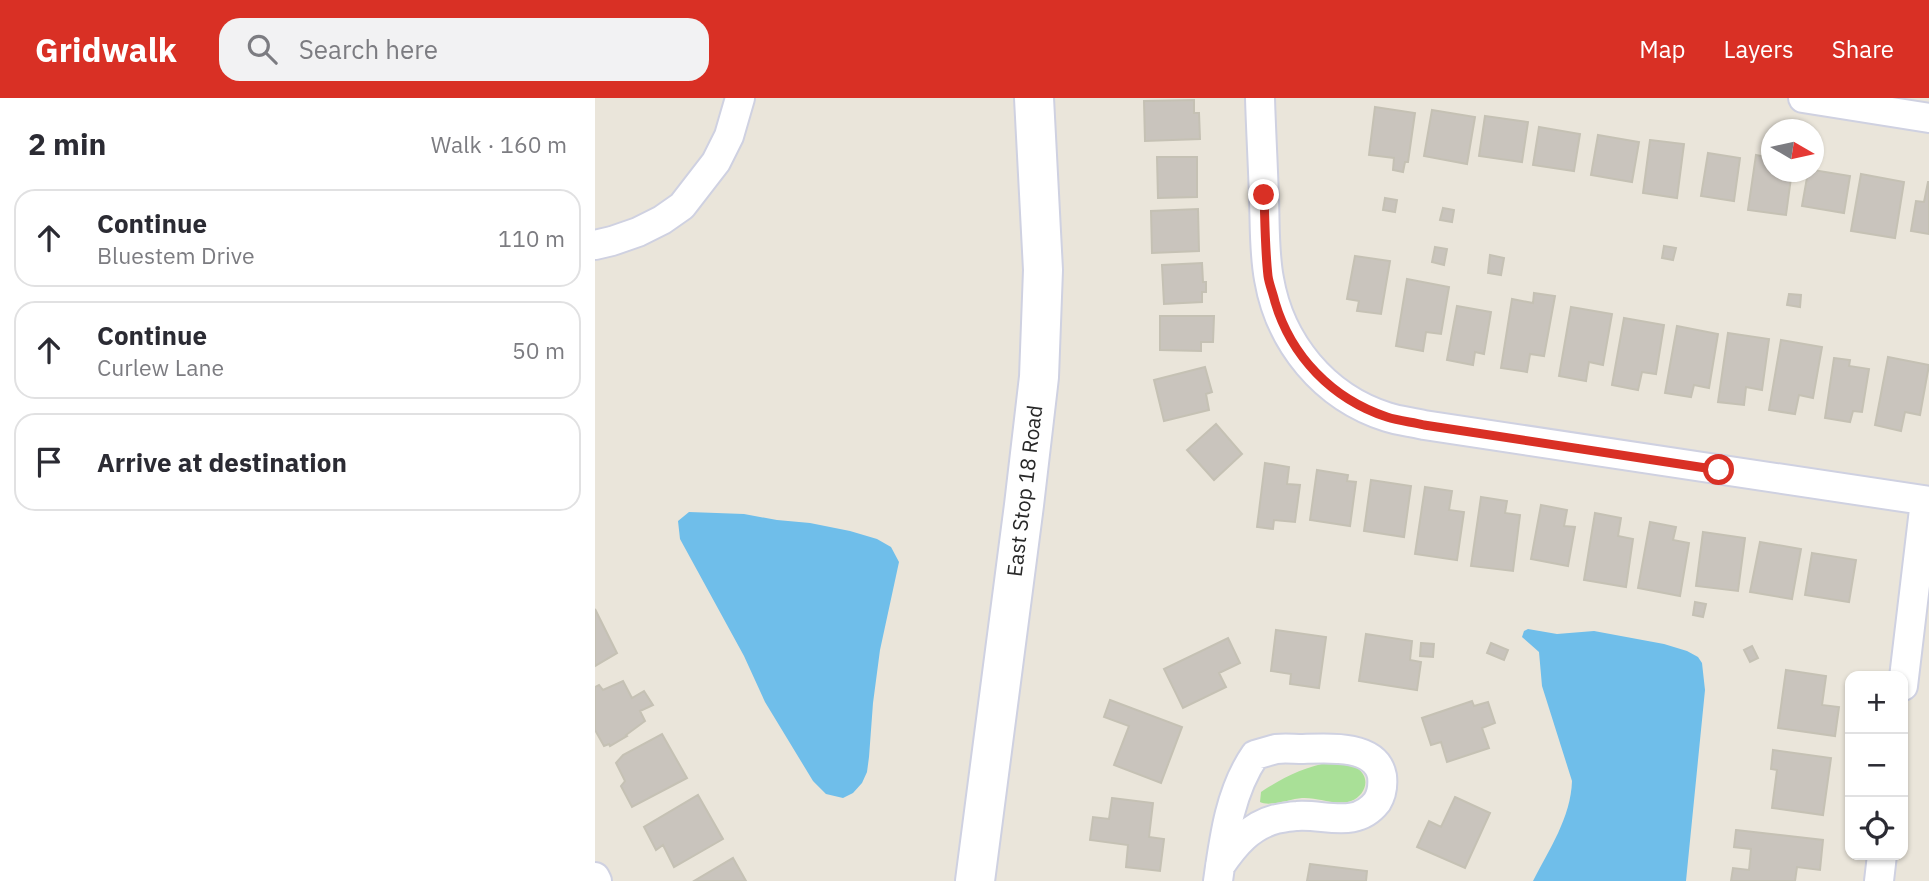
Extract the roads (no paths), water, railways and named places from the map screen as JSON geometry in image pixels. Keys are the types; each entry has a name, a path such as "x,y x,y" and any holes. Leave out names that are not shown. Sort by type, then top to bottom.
{"street":[{"path":"595,245 638,232 682,206 716,162 729,136 740,98"},
{"name":"East Stop 18 Road","path":"975,881 1039,377 1043,270 1034,98"},
{"path":"1260,98 1268,278 1280,319 1297,352 1324,382 1357,404 1387,417 1437,427 1927,501 1905,671"},
{"path":"1803,98 1929,118"},
{"path":"1331,748 1365,755 1381,772 1383,785 1380,797 1369,812 1357,817 1298,816 1274,820 1252,829 1234,846 1219,873 1232,807 1240,783 1255,755 1277,749 1331,748"},
{"path":"1879,881 1881,860"}],"water":[{"path":"689,512 744,514 810,523 877,539 891,547 899,562 880,650 867,772 853,793 843,798 826,794 813,781 765,702 744,656 680,539 678,521"},
{"path":"1528,629 1557,634 1594,631 1664,644 1687,651 1698,657 1702,663 1705,690 1686,881 1533,881 1563,820 1572,781 1542,686 1539,652 1522,637"}]}
